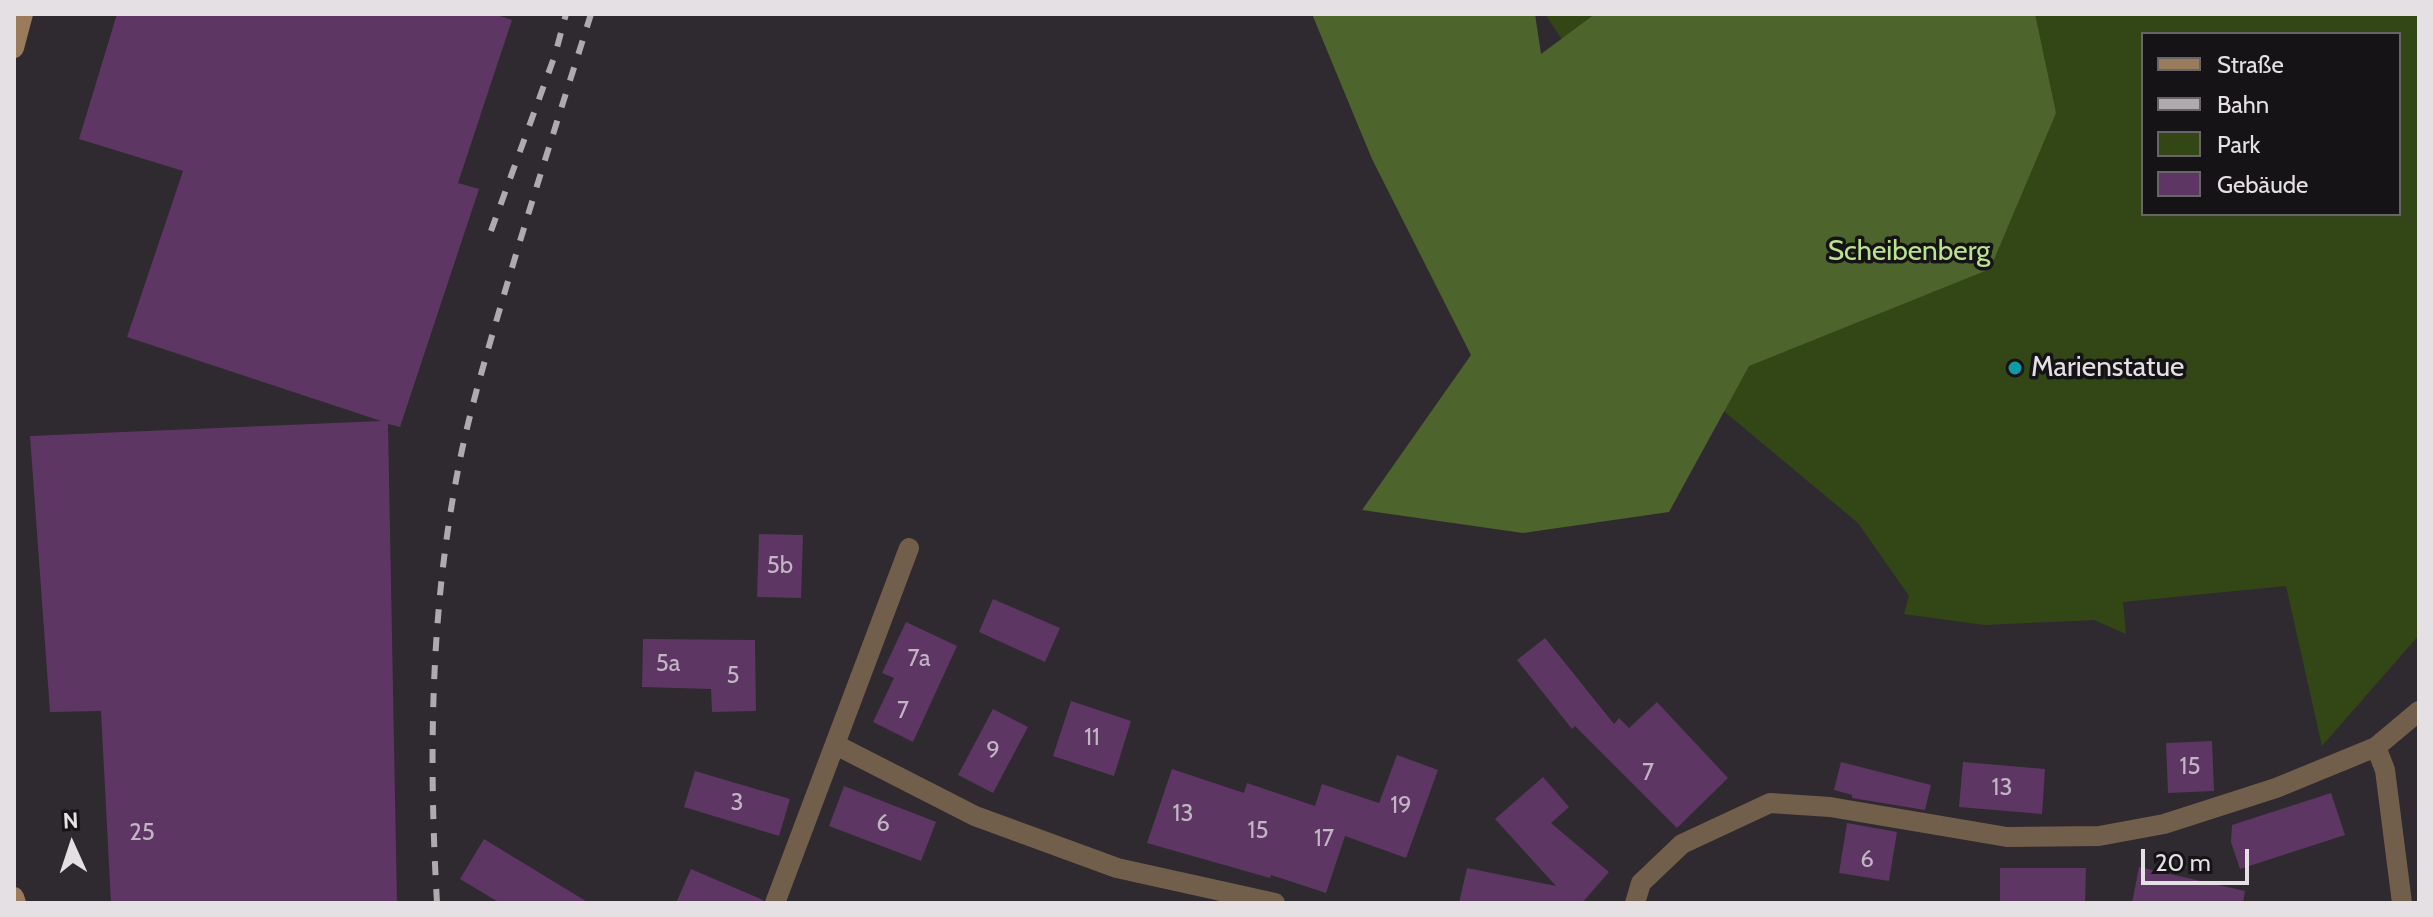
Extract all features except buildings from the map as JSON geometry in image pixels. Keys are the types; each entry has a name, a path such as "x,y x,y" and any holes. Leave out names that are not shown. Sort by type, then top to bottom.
{"street":[{"path":"14,48 23,14"},
{"path":"775,903 909,548"},
{"path":"1635,903 1641,883 1682,844 1770,803 1830,807 2007,837 2099,836 2164,824 2276,788 2376,747 2419,711"},
{"path":"836,745 975,816 1117,868 1275,903"},
{"path":"2376,747 2385,770 2402,903"},
{"path":"14,897 16,903"}],"green space":[{"path":"1312,14 1535,14 1541,54 1595,14 2035,14 2056,113 1990,269 1749,366 1669,512 1523,533 1362,510 1471,355 1372,159"},
{"name":"Scheibenberg","path":"1545,14 2419,14 2419,635 2322,746 2286,586 2123,602 2126,634 2094,620 1984,625 1904,614 1909,596 1858,523 1684,378 1592,84"}],"railway":[{"path":"491,231 555,55 566,14"},
{"path":"437,903 433,799 436,642 459,462 489,345 591,14"}],"place":[{"name":"Marienstatue","path":"2015,368"}]}
